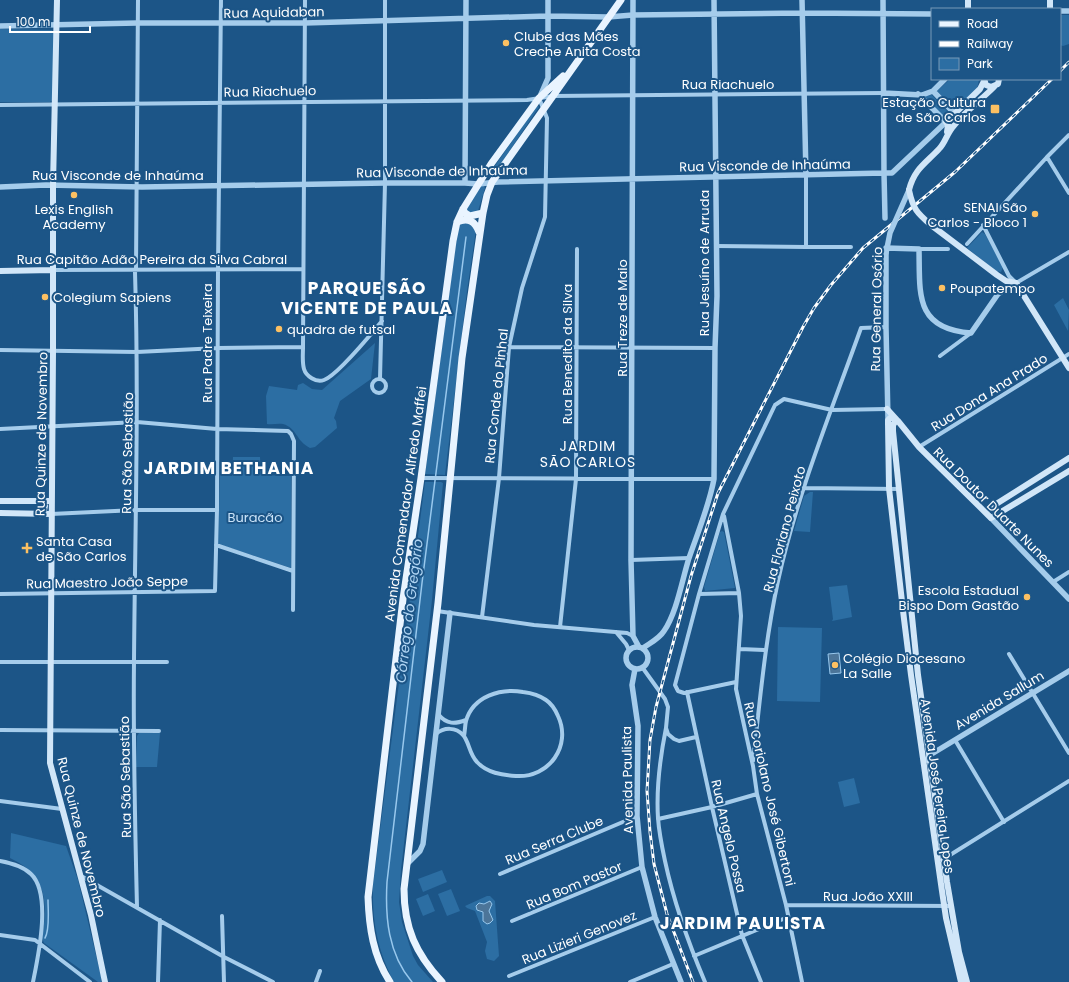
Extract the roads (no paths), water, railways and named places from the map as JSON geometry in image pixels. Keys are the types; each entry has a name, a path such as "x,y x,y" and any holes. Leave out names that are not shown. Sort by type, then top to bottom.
{"main road":[{"name":"Rua Quinze de Novembro","path":"57,0 53,185 50,763 91,915 105,982"},
{"name":"Avenida Comendador Alfredo Maffei","path":"442,982 431,970 420,954 413,940 406,917 404,889 436,611 447,478 462,358 483,213 492,182 621,0"},
{"name":"Avenida Comendador Alfredo Maffei","path":"390,982 377,958 369,923 368,897 403,599 425,478 453,241 457,222 491,164 539,98 574,66"},
{"path":"984,80 986,85 994,87"},
{"path":"942,145 948,128 946,122 980,89 984,80"},
{"path":"999,80 998,84 955,124 942,145 919,168 909,190 912,203 916,212 931,225 997,275 1006,281 1016,283 1069,368"},
{"path":"463,210 464,213 470,216 483,213"},
{"path":"457,222 468,220 476,224 480,232"},
{"name":"Rua Capitão Adão Pereira da Silva Cabral","path":"0,271 53,270"},
{"path":"887,409 892,422"},
{"name":"Rua Doutor Duarte Nunes","path":"892,422 905,429 919,447 991,518"},
{"name":"Avenida José Pereira Lopes","path":"892,422 889,488 911,675 924,766 941,860"},
{"name":"Avenida José Pereira Lopes","path":"892,422 918,675 930,755 947,906 961,982"},
{"path":"985,511 1069,458"},
{"path":"991,518 1069,471"},
{"path":"0,501 51,501"},
{"path":"40,514 44,510 45,506 41,501"},
{"path":"0,513 51,514"},
{"path":"911,675 918,675"},
{"name":"Avenida José Pereira Lopes","path":"947,906 967,982"}],"street":[{"name":"Rua São Sebastião","path":"137,907 134,662 137,422 135,272 138,0"},
{"name":"Rua Padre Teixeira","path":"215,591 221,0"},
{"path":"305,0 303,269 304,370 311,378 320,381 332,375 382,320"},
{"path":"380,379 385,183 385,0"},
{"path":"465,183 466,0"},
{"path":"544,109 539,98 548,78 548,0"},
{"name":"Rua Treze de Maio","path":"633,0 633,348 631,560 633,636 641,648"},
{"name":"Rua Jesuíno de Arruda","path":"714,0 716,177 714,478"},
{"path":"802,0 806,247"},
{"path":"883,0 885,218"},
{"name":"Rua Aquidaban","path":"0,26 57,26 137,23 305,23 548,16 608,17 633,15 802,13 931,14"},
{"path":"944,80 933,91 955,114"},
{"name":"Rua Riachuelo","path":"0,105 466,100 539,98 553,96 884,93 922,94 933,91"},
{"path":"884,174 892,172 946,122 918,94"},
{"name":"Rua Conde do Pinhal","path":"482,617 498,478 509,347 522,288 546,217 547,118 544,109"},
{"path":"967,244 1047,157 1069,136"},
{"path":"1047,157 1069,193"},
{"name":"Rua Visconde de Inhaúma","path":"0,187 53,185 136,187 385,183 478,184 492,182 632,178 884,174"},
{"name":"Rua General Osório","path":"887,409 886,251 890,233 909,190"},
{"path":"983,225 1009,276 1016,283"},
{"path":"716,246 851,247"},
{"path":"919,249 920,293 922,302 927,312 934,321 945,328 958,332 971,333"},
{"path":"886,251 948,249"},
{"name":"Rua Benedito da Silva","path":"560,627 576,479 577,250"},
{"path":"940,356 971,333 998,294 1069,252"},
{"name":"Rua Capitão Adão Pereira da Silva Cabral","path":"53,270 303,269"},
{"name":"Rua Floriano Peixoto","path":"753,766 765,650 778,580 803,488 861,328 886,327"},
{"path":"0,350 137,352 218,348 303,347"},
{"path":"509,347 715,348"},
{"name":"Rua Dona Ana Prado","path":"919,447 1069,354"},
{"path":"736,682 687,692 678,691 675,681 699,594 724,514 775,405 784,399 832,410 887,409"},
{"name":"Avenida José Pereira Lopes","path":"887,409 892,422"},
{"path":"0,429 137,422 217,429 288,431 294,441 293,610"},
{"path":"425,478 714,478 712,491 689,558 671,618 664,632 658,638 641,648 632,648 629,650 626,661 628,665 635,669 642,668 648,658 647,654 641,648"},
{"path":"803,488 899,489"},
{"path":"51,514 136,510 217,510"},
{"name":"Rua Coriolano José Gibertoni","path":"724,514 739,593 741,616 740,649 736,689 753,766 757,794 786,905 802,982"},
{"name":"Rua Doutor Duarte Nunes","path":"991,518 1069,599"},
{"path":"216,545 293,571"},
{"path":"631,560 689,558"},
{"path":"1053,582 1069,572"},
{"name":"Rua Maestro João Seppe","path":"0,594 215,591"},
{"path":"699,594 739,593"},
{"path":"436,611 520,623 627,633 633,636"},
{"path":"407,865 420,851 423,844 450,613"},
{"path":"616,632 622,638 629,650"},
{"path":"740,649 765,650"},
{"path":"1009,654 1069,753"},
{"path":"0,662 167,662"},
{"path":"642,668 665,699 668,707 666,728 659,761 658,819 672,890 694,956 705,982"},
{"name":"Avenida Paulista","path":"635,669 632,685 638,726 637,816 642,867 655,917 681,982"},
{"name":"Avenida Sallum","path":"924,766 930,755 1069,671"},
{"path":"505,690 540,696 550,703 560,720 562,731 562,740 556,757 550,764 534,773 518,776 495,772 482,767 471,755 464,736 466,720 476,705 482,699 494,692 505,690"},
{"name":"Rua Angelo Possa","path":"687,692 742,935 761,982"},
{"path":"438,714 451,723 457,724 466,720"},
{"path":"666,728 670,736 677,740 696,737"},
{"path":"436,734 440,730 450,729 456,730 464,736"},
{"path":"0,730 159,731"},
{"path":"954,740 1004,822"},
{"path":"941,860 1069,781"},
{"path":"658,819 712,807 757,794"},
{"path":"0,801 62,809"},
{"name":"Rua Serra Clube","path":"500,874 637,816"},
{"path":"0,861 10,862 31,874 39,886 42,906 41,944 33,982"},
{"name":"Rua Bom Pastor","path":"512,922 642,867"},
{"path":"80,875 224,957 273,982"},
{"name":"Rua João XXIII","path":"786,905 947,906"},
{"path":"222,916 224,982"},
{"name":"Rua Lizieri Genovez","path":"509,976 655,917"},
{"path":"694,956 788,917"},
{"path":"158,982 160,920"},
{"path":"0,935 31,938 90,982"},
{"path":"630,982 673,964"},
{"path":"316,982 320,971"}],"waterway":[{"name":"Córrego do Gregório","path":"412,982 404,971 393,947 388,922 387,882 422,583 466,237"},
{"path":"45,938 48,925 48,900"}],"railway":[{"path":"1061,70 1069,62"},
{"path":"693,982 667,914 654,864 647,791 650,740 656,707 691,576 718,493 803,327 814,308 831,285 863,248 955,172 1051,80"}],"place":[{"name":"Clube das Mães Creche Anita Costa","path":"506,43"},
{"name":"Estação Cultura de São Carlos","path":"995,109"},
{"name":"Lexis English Academy","path":"74,195"},
{"name":"SENAI São Carlos - Bloco 1","path":"1035,214"},
{"name":"Poupatempo","path":"942,288"},
{"name":"Colegium Sapiens","path":"45,297"},
{"name":"quadra de futsal","path":"279,329"},
{"name":"Santa Casa de São Carlos","path":"27,548"},
{"name":"Escola Estadual Bispo Dom Gastão","path":"1027,597"},
{"name":"Colégio Diocesano La Salle","path":"835,665"}],"district":[{"name":"PARQUE SÃO VICENTE DE PAULA","path":"367,298"},
{"name":"JARDIM SÃO CARLOS","path":"588,454"},
{"name":"JARDIM BETHANIA","path":"229,468"},
{"name":"JARDIM PAULISTA","path":"743,923"}],"park label":[{"name":"Buracão","path":"255,517"}]}
